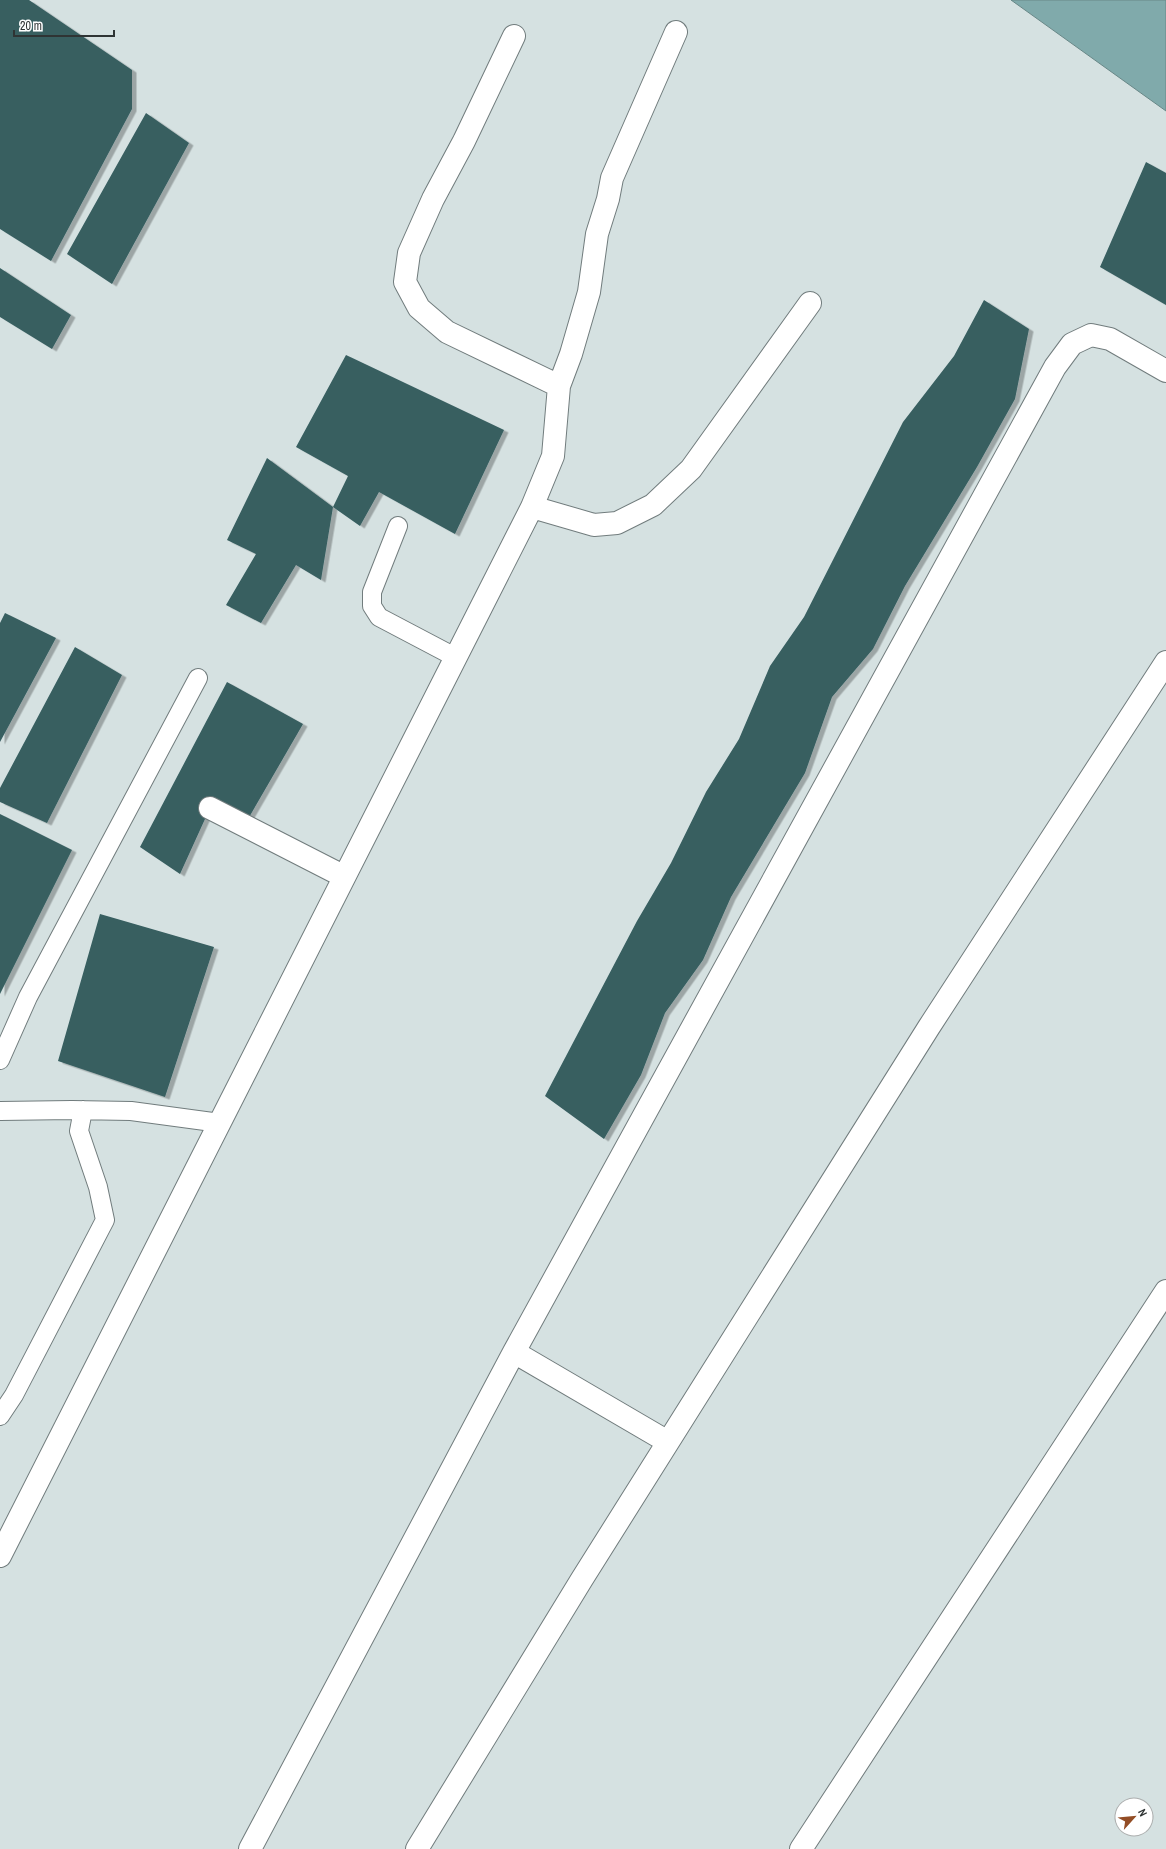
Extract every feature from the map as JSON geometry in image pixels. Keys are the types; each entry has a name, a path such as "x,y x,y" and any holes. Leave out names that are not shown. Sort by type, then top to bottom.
{"street":[{"path":"0,1556 532,506 553,456 559,386 571,354 589,292 597,234 608,199 612,178 676,32"},
{"path":"514,36 464,141 433,199 409,253 405,282 419,308 447,332 559,386"},
{"path":"532,506 594,525 617,523 653,505 691,469 810,303"},
{"path":"250,1849 514,1352 1055,367 1072,344 1091,335 1110,339 1166,371"},
{"path":"417,1849 578,1586 929,1027 1166,662"},
{"path":"210,808 344,876"},
{"path":"801,1849 1166,1291"},
{"path":"514,1352 668,1442"}],"lane":[{"path":"398,526 372,592 372,606 379,617 455,657"},
{"path":"0,1060 28,997 198,678"},
{"path":"0,1416 14,1395 105,1220 98,1187 79,1131 83,1110"},
{"path":"0,1111 130,1111 220,1122"}],"water":[{"path":"1011,0 1166,0 1166,111 1145,96"}],"building":[{"path":"0,0 29,0 132,70 132,109 51,261 0,229"},
{"path":"146,113 189,143 112,284 67,254"},
{"path":"1146,162 1166,173 1166,305 1100,267"},
{"path":"0,268 71,315 52,349 0,317"},
{"path":"984,300 1029,329 1015,399 977,467 905,586 873,649 832,697 805,773 731,897 703,960 665,1013 641,1075 604,1139 545,1096 637,921 671,863 706,792 739,739 770,666 804,617 903,422 954,356"},
{"path":"346,355 504,430 455,534 379,492 360,526 333,507 348,476 296,447"},
{"path":"267,458 333,507 321,580 296,565 261,623 226,605 256,554 227,540"},
{"path":"5,613 56,638 0,742 0,623"},
{"path":"75,647 122,675 47,823 0,802 0,788"},
{"path":"227,682 303,724 244,826 210,808 180,874 140,847"},
{"path":"0,814 72,850 0,994"},
{"path":"100,914 214,947 165,1097 58,1061"}]}
